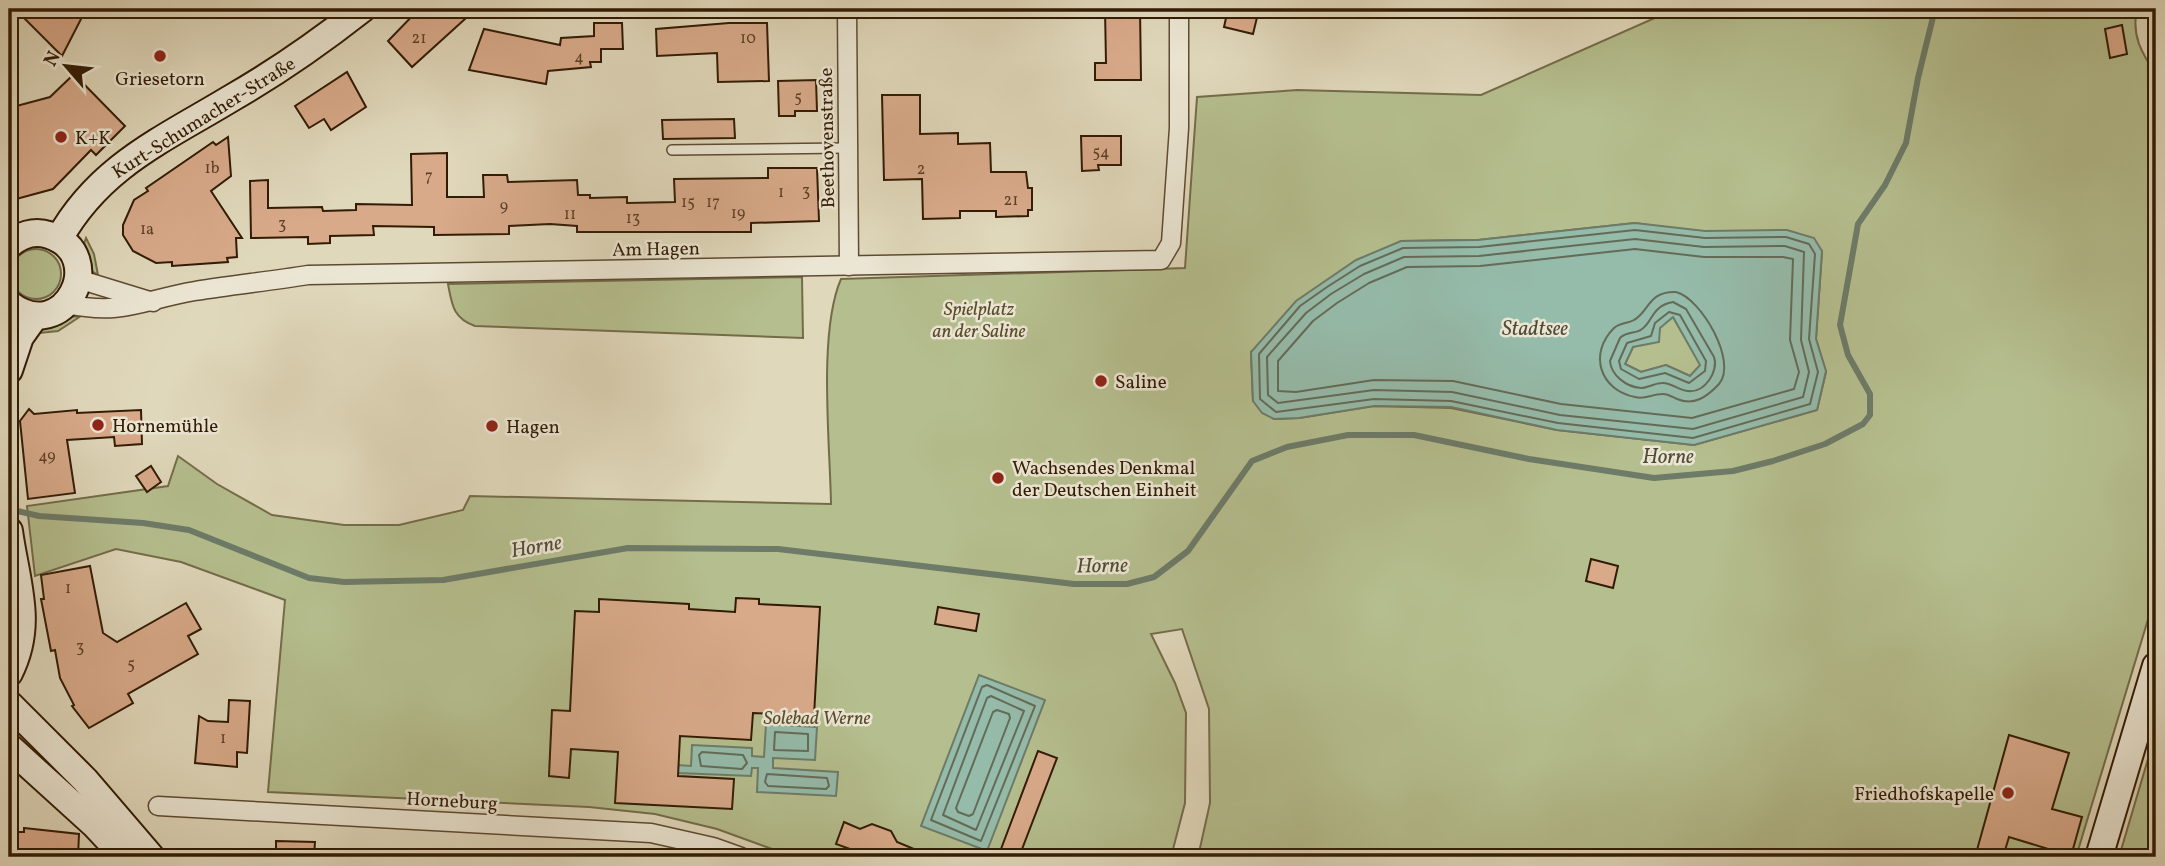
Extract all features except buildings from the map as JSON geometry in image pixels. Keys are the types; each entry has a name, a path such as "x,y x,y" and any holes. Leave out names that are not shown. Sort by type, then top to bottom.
{"main road":[{"name":"Kurt-Schumacher-Straße","path":"58,239 92,191 127,160 286,65 362,9"},
{"path":"9,245 21,236 34,233 58,239 74,256 78,279 75,293 56,311 35,316 9,304"},
{"path":"9,370 20,337 35,316"},
{"path":"9,531 11,574 20,584 24,620 16,657 9,673"},
{"path":"2099,857 2156,666"},
{"path":"9,704 85,780 151,857"},
{"path":"9,747 95,825 125,857"}],"street":[{"name":"Beethovenstraße","path":"846,9 849,266"},
{"name":"Am Hagen","path":"66,304 91,309 122,310 192,292 308,275 1161,260 1171,243 1178,141 1179,9"},
{"path":"78,279 153,302"},
{"name":"Horneburg","path":"158,806 651,833 713,847 741,857"}],"lane":[{"path":"672,150 847,148"}],"green space":[{"path":"1675,9 2137,9 2137,36 2142,52 2156,75 2156,593 2076,857 1198,857 1210,803 1209,709 1182,629 1151,634 1186,713 1185,803 1171,857 794,857 717,829 655,814 589,807 268,792 285,600 181,562 116,549 35,576 27,506 168,486 178,456 217,484 272,515 344,525 399,525 463,510 470,496 831,504 827,357 834,301 841,279 1185,268 1197,97 1297,90 1481,95","holes":["1635,223 1822,251 1816,339 1826,372 1817,410 1694,445 1557,430 1451,408 1374,406 1299,418 1274,419 1253,401 1251,352 1401,241 1478,240"]},
{"path":"86,238 94,254 98,275 89,268 84,259"},
{"path":"36,249 53,257 61,274 53,291 36,299 19,291 11,274 19,257"},
{"path":"802,277 803,338 475,326 458,315 452,304 448,284"},
{"path":"81,316 58,331 30,334 46,323"},
{"path":"1673,317 1701,365 1690,376 1666,365 1641,372 1625,364 1633,347"},
{"path":"2156,732 2156,857 2119,857"}],"water":[{"name":"Stadtsee","path":"1635,223 1705,231 1787,230 1814,238 1822,251 1816,339 1826,371 1817,410 1694,445 1557,430 1451,407 1374,406 1299,418 1274,419 1262,413 1253,401 1251,352 1296,301 1356,260 1401,241 1478,240","holes":["1673,317 1700,365 1690,376 1666,365 1641,372 1625,364 1633,347 1659,342 1660,328"]},
{"path":"979,675 1045,700 987,851 921,826"},
{"path":"766,724 817,727 815,760 773,758 773,768 838,772 836,796 757,792 758,768 752,768 751,776 678,773 678,765 691,766 692,745 752,748 752,756 764,757"}],"waterway":[{"name":"Horne","path":"9,509 39,516 143,523 189,530 309,578 344,582 443,580 628,548 778,549 1074,584 1127,584 1154,577 1188,551 1252,461 1287,447 1348,435 1414,435 1529,459 1654,478 1733,471 1773,461 1825,444 1863,424 1870,415 1870,394 1848,355 1840,325 1858,224 1885,185 1906,143 1935,9"}],"place":[{"name":"Griesetorn","path":"160,56"},
{"name":"K+K","path":"61,137"},
{"name":"Saline","path":"1101,381"},
{"name":"Hornemühle","path":"98,425"},
{"name":"Hagen","path":"492,426"},
{"name":"Wachsendes Denkmal der Deutschen Einheit","path":"998,478"},
{"name":"Friedhofskapelle","path":"2008,793"}],"park label":[{"name":"Spielplatz an der Saline","path":"979,319"},
{"name":"Solebad Werne","path":"817,717"}]}
